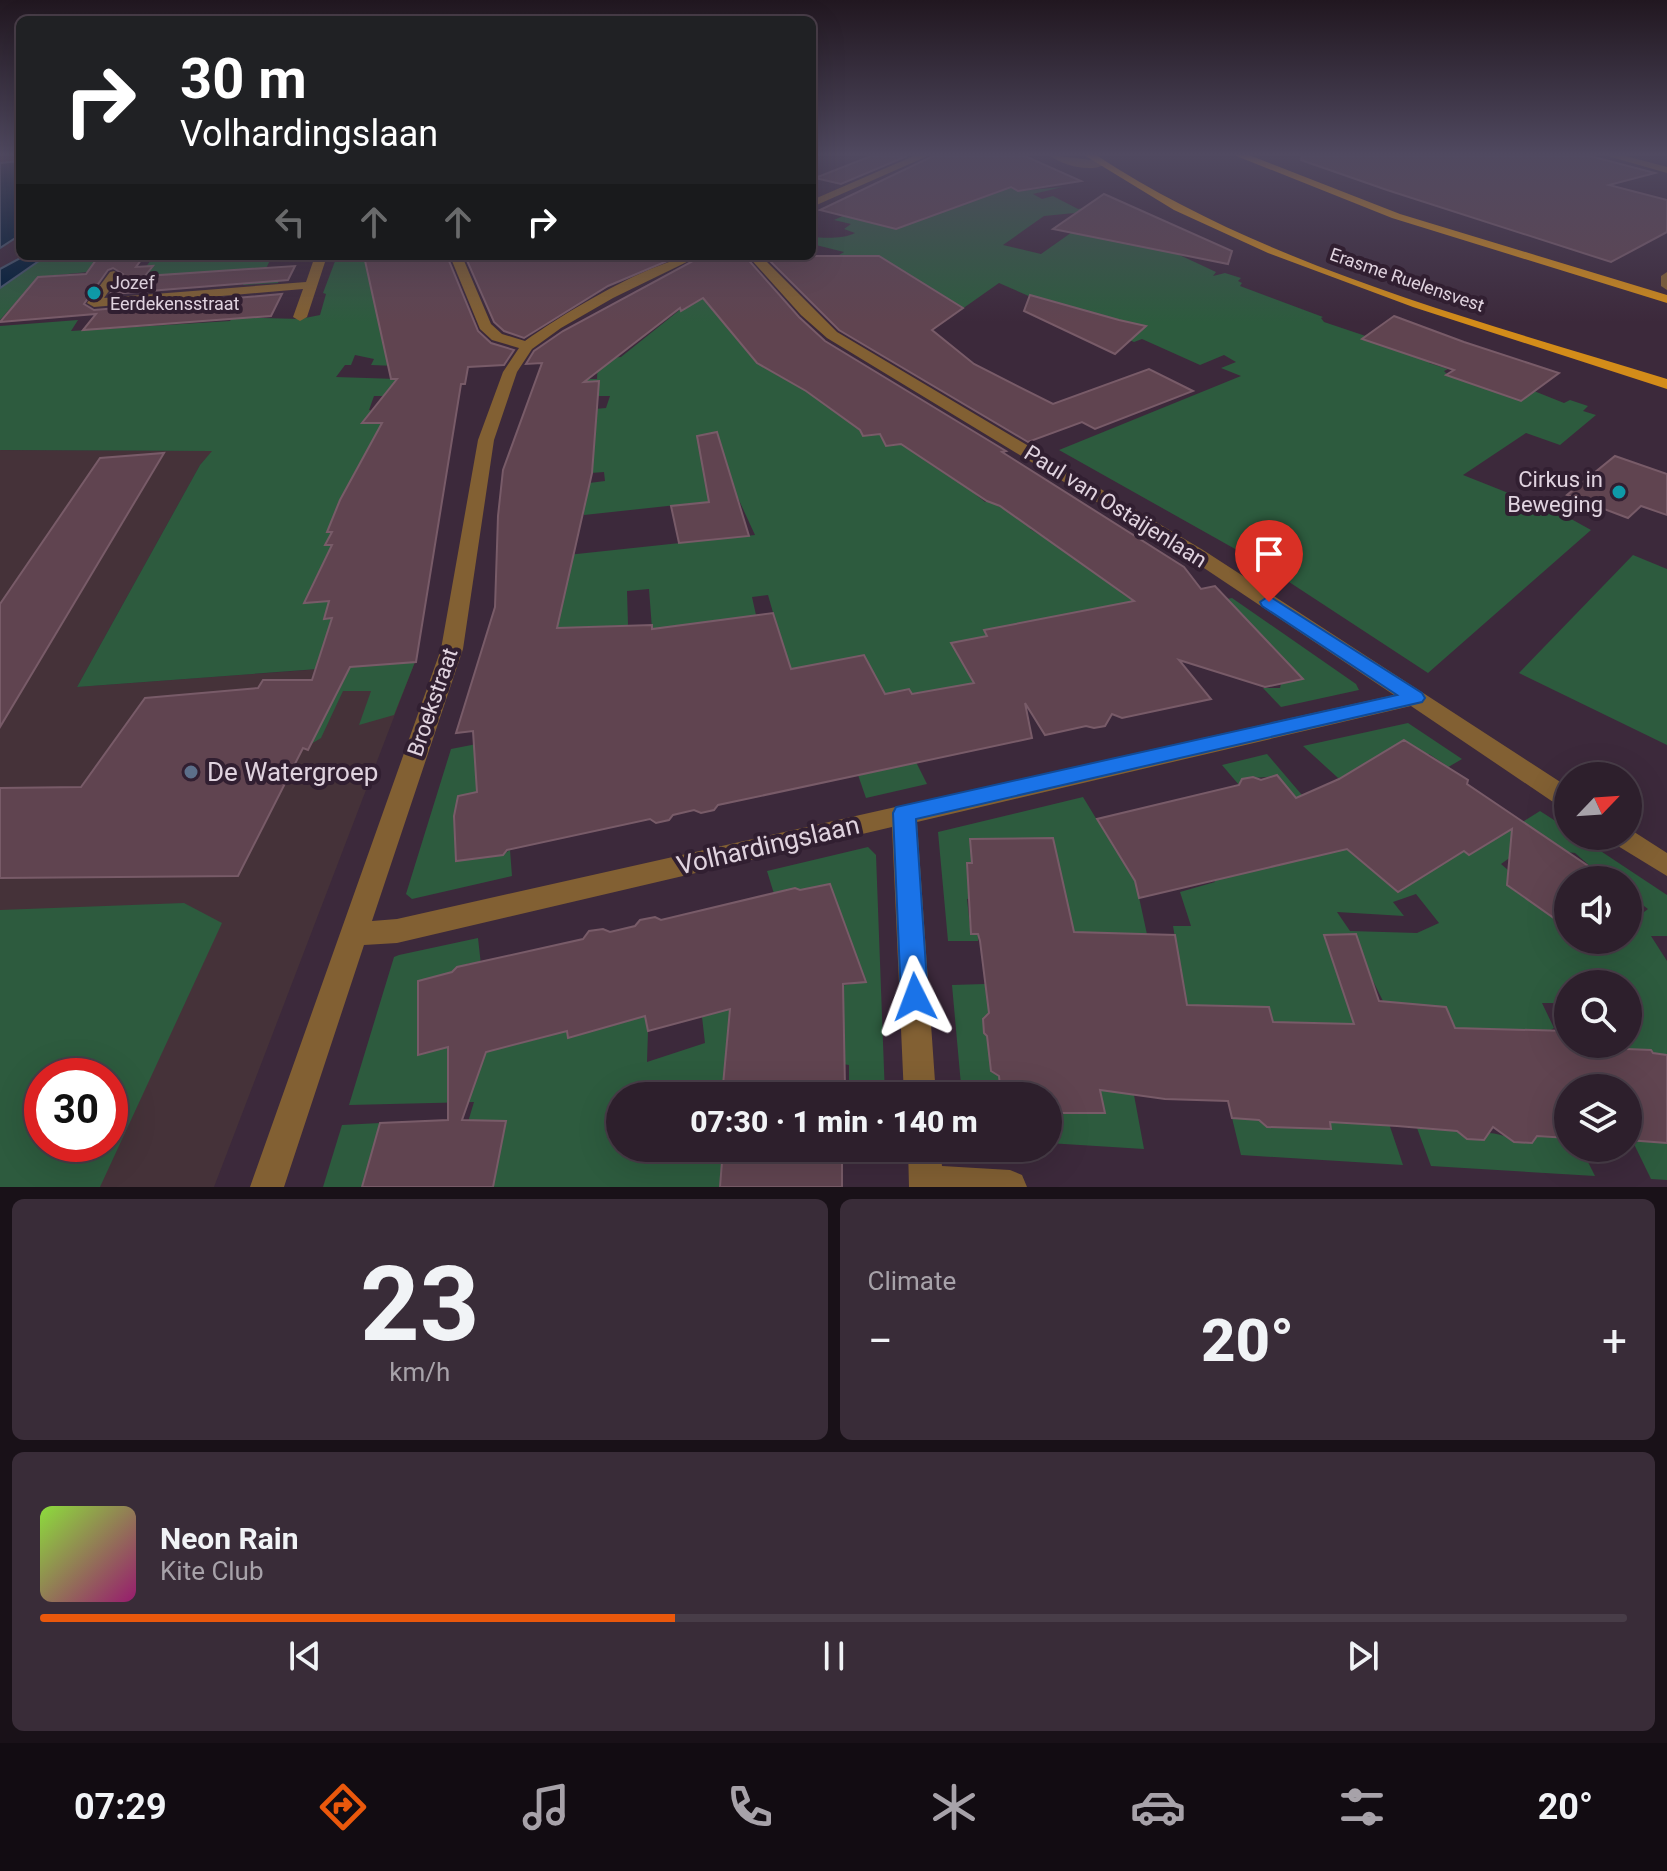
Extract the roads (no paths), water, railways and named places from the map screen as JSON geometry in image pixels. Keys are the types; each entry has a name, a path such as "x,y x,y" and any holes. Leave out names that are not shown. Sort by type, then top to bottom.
{"main road":[{"name":"Erasme Ruelensvest","path":"1185,210 1292,259 1410,301 1667,384"},
{"path":"1382,210 1667,299"}],"street":[{"path":"300,317 319,260"},
{"path":"458,260 485,326 497,337 527,346"},
{"name":"Broekstraat","path":"267,1187 452,649 486,440 510,372 527,346 608,295 684,260"},
{"name":"Paul van Ostaijenlaan","path":"758,260 832,335 1196,554 1554,790"},
{"path":"114,275 94,303 310,285"},
{"path":"1667,276 1667,286"},
{"name":"Volhardingslaan","path":"354,934 397,931 1415,698"},
{"path":"904,813 919,1082"},
{"path":"1642,849 1667,866"},
{"path":"924,1162 925,1185 1010,1187"}],"water":[{"path":"0,210 16,210 16,238 0,248"},
{"path":"17,260 40,260 0,288 0,269"}],"place":[{"name":"Jozef Eerdekensstraat","path":"94,293"},
{"name":"Cirkus in Beweging","path":"1619,492"},
{"name":"De Watergroep","path":"191,772"}]}
